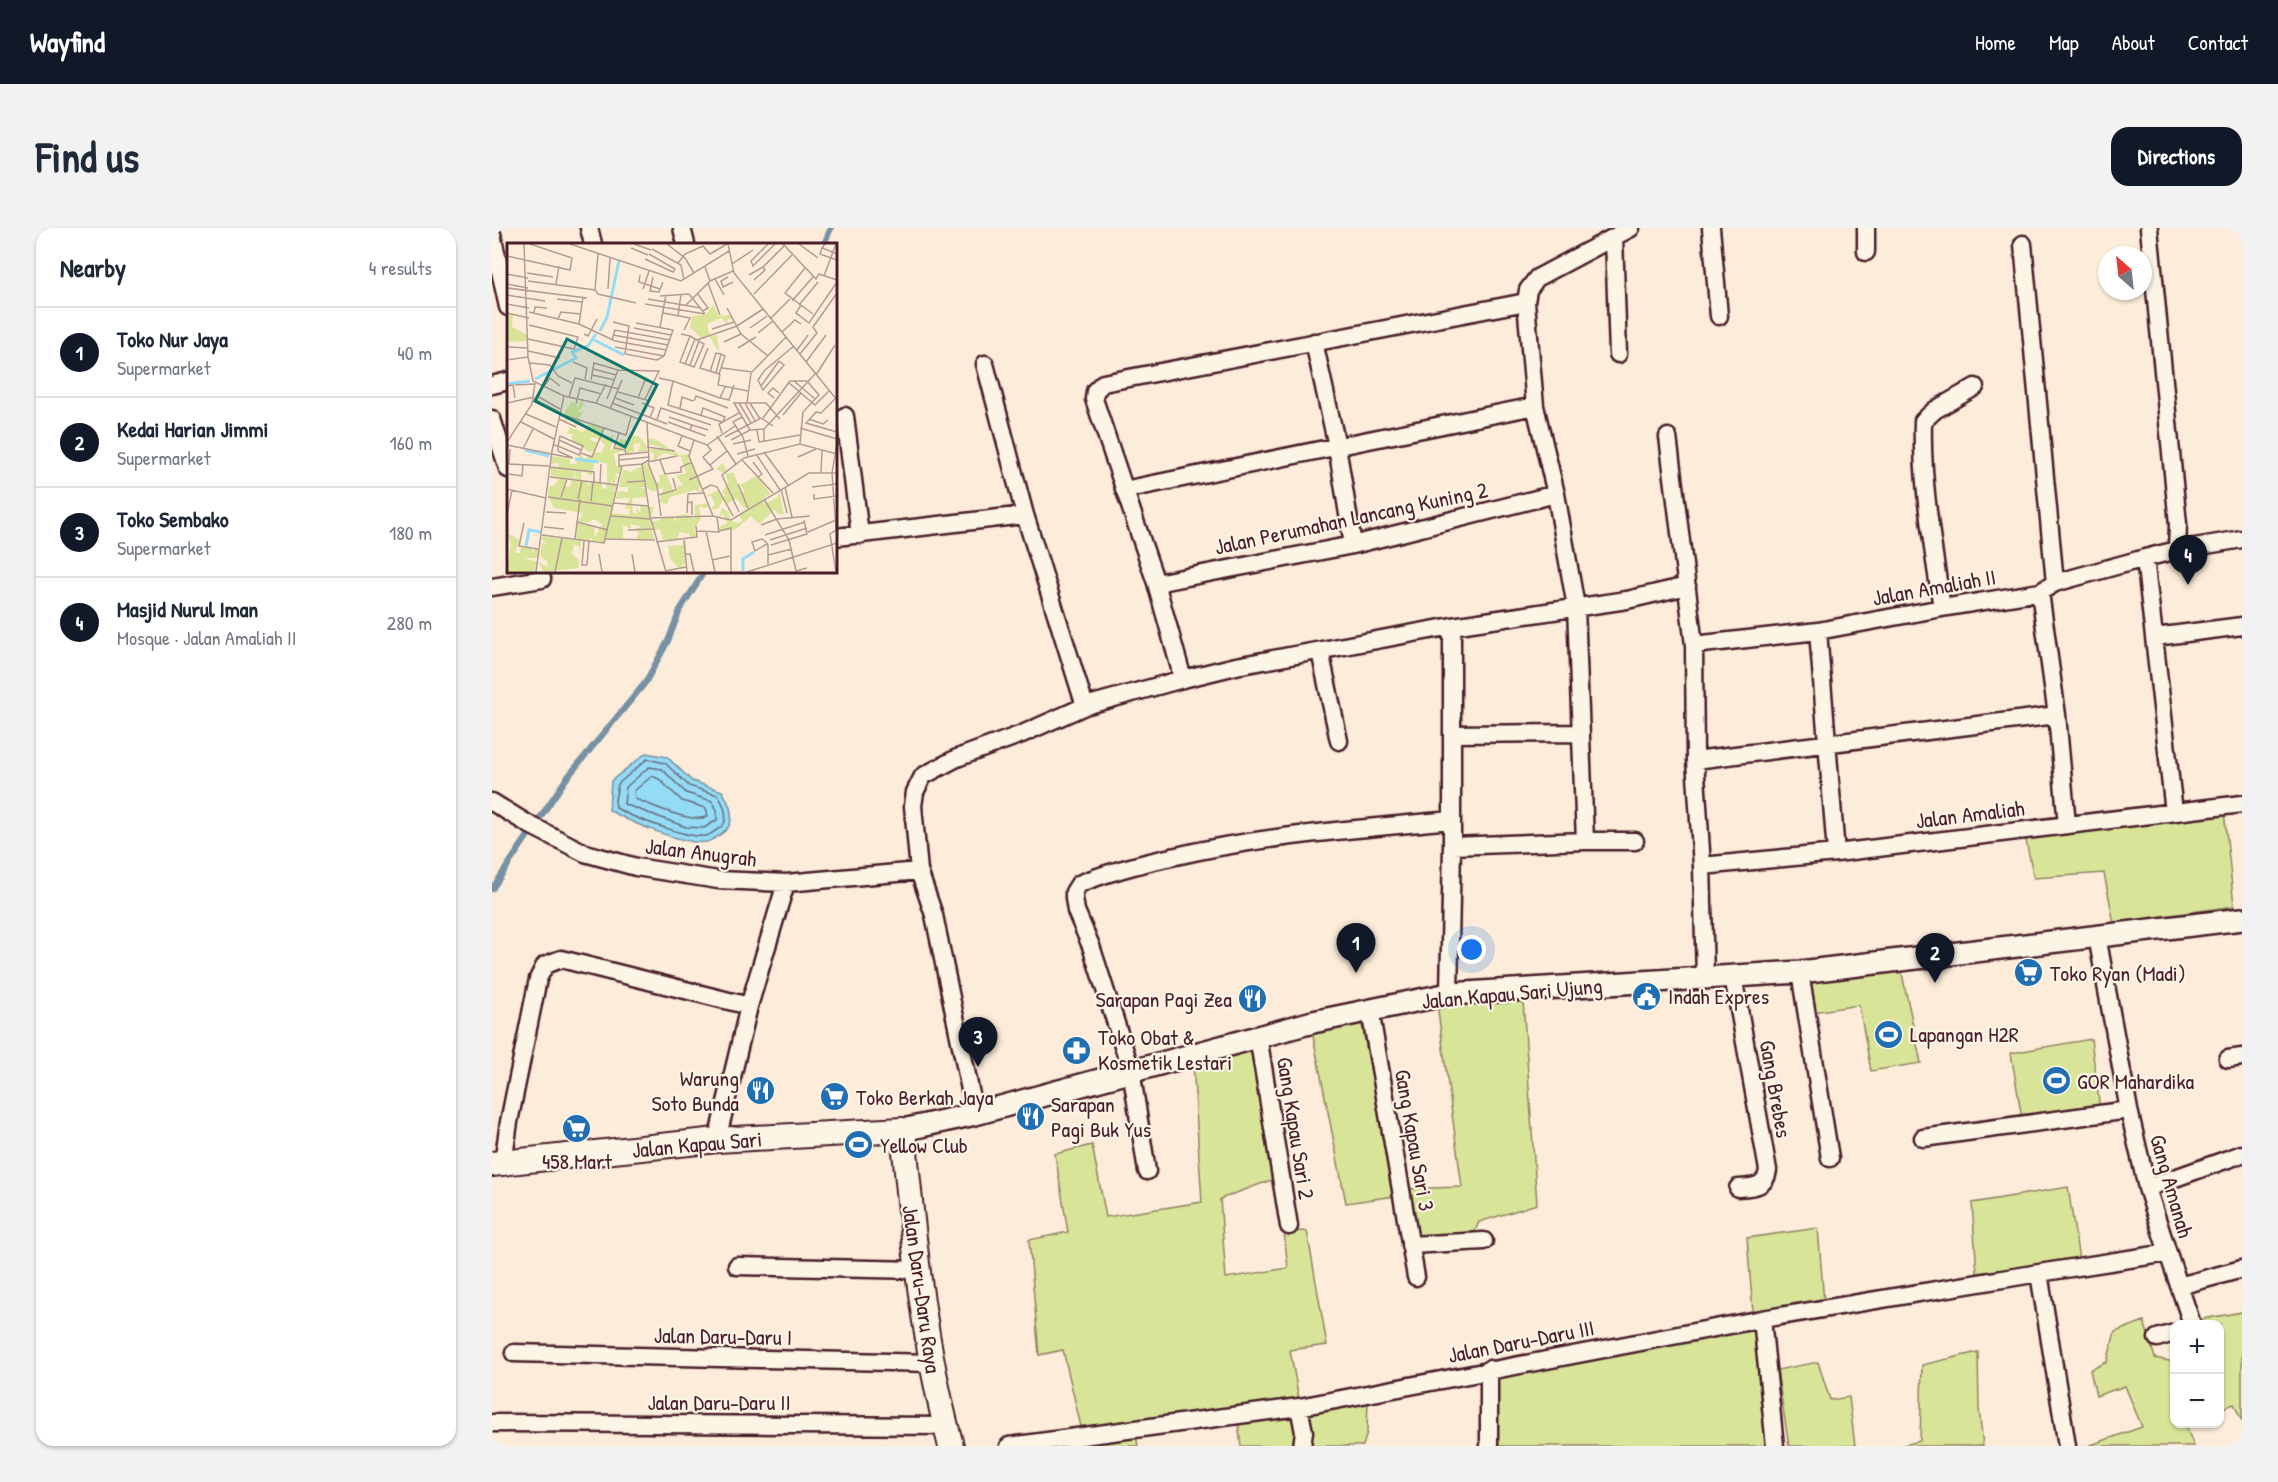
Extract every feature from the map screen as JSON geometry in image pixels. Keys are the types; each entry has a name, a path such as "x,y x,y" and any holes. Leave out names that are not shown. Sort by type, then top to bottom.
{"main road":[{"name":"Jalan Kapau Sari","path":"498,1163 717,1140 903,1130"},
{"name":"Jalan Daru-Daru Raya","path":"903,1130 918,1270 931,1363 948,1436"}],"street":[{"path":"589,228 593,243"},
{"path":"682,228 686,243"},
{"path":"1585,841 1576,607 1556,494 1535,406 1526,302 1528,290 1537,278 1631,228"},
{"path":"1711,228 1719,316"},
{"path":"1866,228 1866,252"},
{"path":"2149,228 2178,524 2177,550"},
{"path":"492,234 507,302"},
{"path":"1614,237 1618,354"},
{"path":"2023,244 2055,583"},
{"path":"1183,679 1156,583 1094,399 1098,387 1102,383 1458,317 1526,302"},
{"path":"1314,342 1338,446 1353,544"},
{"path":"985,364 1025,515 1085,706"},
{"path":"492,385 507,381"},
{"path":"1942,608 1927,493 1922,442 1923,421 1935,410 1975,387"},
{"path":"1124,490 1535,406"},
{"path":"844,416 860,535"},
{"path":"492,419 507,466"},
{"path":"1668,437 1694,645 1695,760 1706,978"},
{"name":"Jalan Perumahan Lancang Kuning 2","path":"1156,583 1353,544 1556,494"},
{"path":"837,537 1025,515"},
{"name":"Jalan Amaliah II","path":"1694,645 1818,631 2040,592 2055,583 2145,558 2242,539"},
{"path":"2145,558 2174,812"},
{"path":"492,587 542,579"},
{"path":"975,1114 934,915 919,871 913,806 915,792 923,776 957,758 1022,734 1085,706 1183,679 1236,666 1452,626 1627,600 1687,586"},
{"path":"2040,592 2067,825"},
{"path":"1449,994 1452,626"},
{"path":"2155,637 2242,626"},
{"path":"1818,631 1836,852"},
{"path":"1320,651 1338,741"},
{"path":"1695,760 2056,715"},
{"path":"1452,734 1580,733"},
{"name":"Jalan Anugrah","path":"492,802 551,837 585,853 636,867 718,880 786,883 919,871"},
{"name":"Jalan Amaliah","path":"1702,866 2242,804"},
{"path":"1147,1171 1131,1070 1092,946 1076,910 1074,892 1080,884 1133,865 1219,846 1315,833 1452,820"},
{"path":"1452,846 1585,841 1635,842"},
{"path":"717,1140 749,1006 786,883"},
{"name":"Jalan Kapau Sari Ujung","path":"903,1130 975,1114 1258,1036 1449,994 1800,972 2242,919"},
{"name":"Gang Amanah","path":"2039,1272 2168,1253 2147,1188 2129,1110 2097,936"},
{"path":"498,1163 509,1122 538,979 545,965 561,959 749,1006"},
{"path":"1800,972 1830,1158"},
{"name":"Gang Brebes","path":"1733,976 1768,1170 1765,1180 1759,1186 1738,1188"},
{"name":"Gang Kapau Sari 3","path":"1370,1010 1416,1277"},
{"name":"Gang Kapau Sari 2","path":"1258,1036 1289,1226"},
{"path":"1923,1138 2129,1110"},
{"path":"2147,1188 2242,1154"},
{"path":"1410,1245 1484,1241"},
{"path":"2168,1253 2191,1320"},
{"path":"737,1266 918,1270"},
{"path":"2179,1286 2242,1269"},
{"path":"2039,1272 2067,1446"},
{"name":"Jalan Daru-Daru III","path":"1010,1446 1299,1407 1489,1369 1762,1319 2039,1272"},
{"path":"1762,1319 1775,1446"},
{"path":"2157,1338 2170,1334"},
{"name":"Jalan Daru-Daru I","path":"514,1353 931,1363"},
{"path":"1489,1369 1489,1446"},
{"path":"1299,1407 1304,1432 1302,1446"},
{"name":"Jalan Daru-Daru II","path":"492,1423 948,1436"}],"green space":[{"path":"2224,811 2234,906 2114,923 2104,873 2034,878 2025,836"},
{"path":"1901,969 1921,1063 1871,1071 1859,1005 1813,1012 1807,979"},
{"path":"1523,1000 1537,1204 1479,1222 1470,1242 1410,1245 1401,1189 1462,1187 1437,1004"},
{"path":"1361,1020 1395,1196 1346,1203 1312,1031"},
{"name":"GOR Mahardika","path":"2091,1039 2100,1109 2022,1119 2011,1053"},
{"path":"1250,1046 1274,1179 1220,1199 1226,1278 1288,1268 1284,1232 1307,1231 1327,1345 1290,1350 1299,1399 1082,1431 1063,1350 1039,1355 1029,1240 1068,1232 1055,1154 1092,1145 1106,1217 1202,1202 1193,1063"},
{"path":"2068,1187 2079,1260 1977,1273 1972,1203"},
{"path":"1818,1228 1824,1302 1753,1312 1747,1238"},
{"path":"2242,1312 2242,1421 2234,1404 2224,1408 2224,1320 2197,1320"},
{"path":"1762,1319 1772,1446 1488,1446 1498,1368"},
{"path":"2144,1321 2155,1358 2170,1361 2170,1428 2187,1428 2194,1446 2088,1446 2142,1427 2125,1386 2096,1396 2090,1370 2107,1362 2115,1332"},
{"path":"1978,1352 1979,1408 1983,1446 1899,1446 1920,1441 1922,1365"},
{"path":"1818,1362 1830,1400 1849,1397 1855,1446 1789,1446 1777,1370"},
{"path":"1368,1401 1367,1432 1363,1446 1306,1446 1307,1414 1339,1404"},
{"path":"1294,1412 1298,1446 1241,1446 1238,1422"},
{"path":"1136,1435 1138,1446 1089,1446 1089,1442"}],"water":[{"path":"646,753 667,757 692,781 722,791 731,812 731,822 719,836 706,842 685,840 657,832 609,810 611,781"}],"waterway":[{"path":"824,243 831,228"},
{"path":"492,889 566,779 645,683 668,641 680,610 703,573"}],"place":[{"name":"Masjid Nurul Iman","path":"2188,585"},
{"name":"Toko Nur Jaya","path":"1356,973"},
{"name":"Toko Ryan (Madi)","path":"2029,973"},
{"name":"Kedai Harian Jimmi","path":"1935,983"},
{"name":"Indah Expres","path":"1647,996"},
{"name":"Sarapan Pagi Zea","path":"1253,999"},
{"name":"Lapangan H2R","path":"1889,1034"},
{"name":"Toko Obat & Kosmetik Lestari","path":"1077,1050"},
{"name":"Toko Sembako","path":"978,1067"},
{"name":"GOR Mahardika","path":"2056,1081"},
{"name":"Warung Soto Bunda","path":"760,1091"},
{"name":"Toko Berkah Jaya","path":"835,1097"},
{"name":"Sarapan Pagi Buk Yus","path":"1030,1117"},
{"name":"458 Mart","path":"577,1129"},
{"name":"Yellow Club","path":"859,1145"}]}
